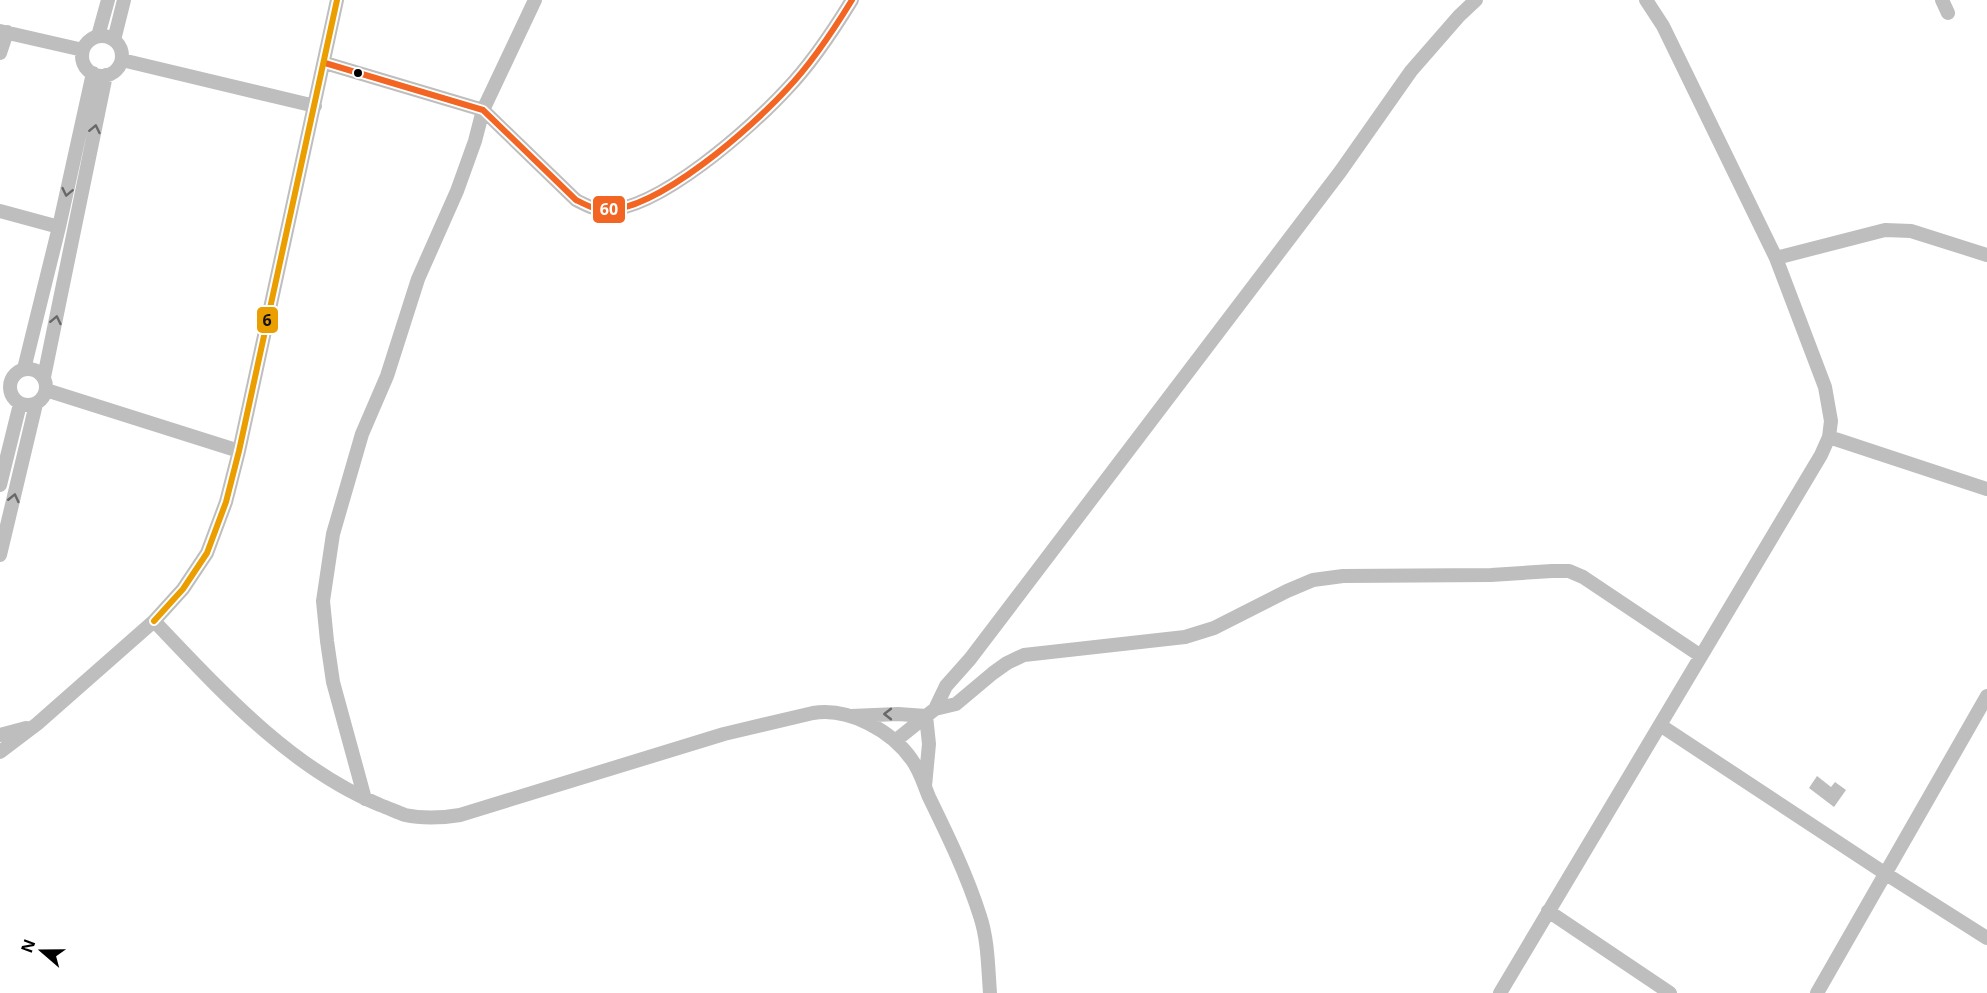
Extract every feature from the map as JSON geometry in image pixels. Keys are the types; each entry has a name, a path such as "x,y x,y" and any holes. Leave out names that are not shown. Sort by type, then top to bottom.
{"street":[{"path":"98,36 108,0"},
{"path":"114,40 124,0"},
{"path":"0,752 37,724 154,621 183,589 207,552 226,501 239,451 337,0"},
{"path":"365,799 333,682 323,601 333,534 362,434 387,376 418,279 457,191 483,110 536,0"},
{"path":"325,63 483,110 576,200 592,208 606,210 628,206 657,195 684,178 750,126 788,89 831,34 852,0"},
{"path":"896,741 930,712 946,686 970,659 1340,172 1412,71 1459,16 1476,0"},
{"path":"1500,993 1821,455 1829,437 1831,421 1825,387 1776,258 1673,46 1646,0"},
{"path":"0,53 3,32 83,50"},
{"path":"98,36 114,40 121,49 122,60 116,70 100,74 84,64 83,50 89,41 98,36"},
{"path":"122,60 315,106"},
{"path":"24,369 100,74"},
{"path":"100,74 45,384 43,398 36,404 27,406 20,404 11,393 6,379 24,369 37,371 45,384 239,451"},
{"path":"0,211 59,227"},
{"path":"1776,258 1885,230 1911,231 1987,255"},
{"path":"0,485 20,404"},
{"path":"0,555 36,404"},
{"path":"1829,437 1987,489"},
{"path":"154,621 223,692 298,759 332,782 365,799 405,815 425,818 460,815 724,734 826,711 851,716 930,712 956,704 1007,663 1024,656 1185,637 1214,628 1313,580 1343,576 1491,575 1569,571 1583,577 1701,656"},
{"path":"1817,993 1987,696"},
{"path":"925,788 930,712"},
{"path":"851,716 896,741 914,762 952,845 980,916 986,940 990,993"},
{"path":"0,735 20,731 37,724"},
{"path":"1660,725 1987,938"},
{"path":"1548,911 1670,993"}],"shaded area":[{"path":"1817,776 1831,787 1835,782 1846,790 1834,807 1809,788"}],"transit line":[{"name":"6","path":"154,621 183,589 207,553 226,502 337,0"},
{"name":"60","path":"325,63 483,110 576,200 594,208 606,210 628,206 652,196 677,182 728,144 796,79 822,46 852,0"}]}
